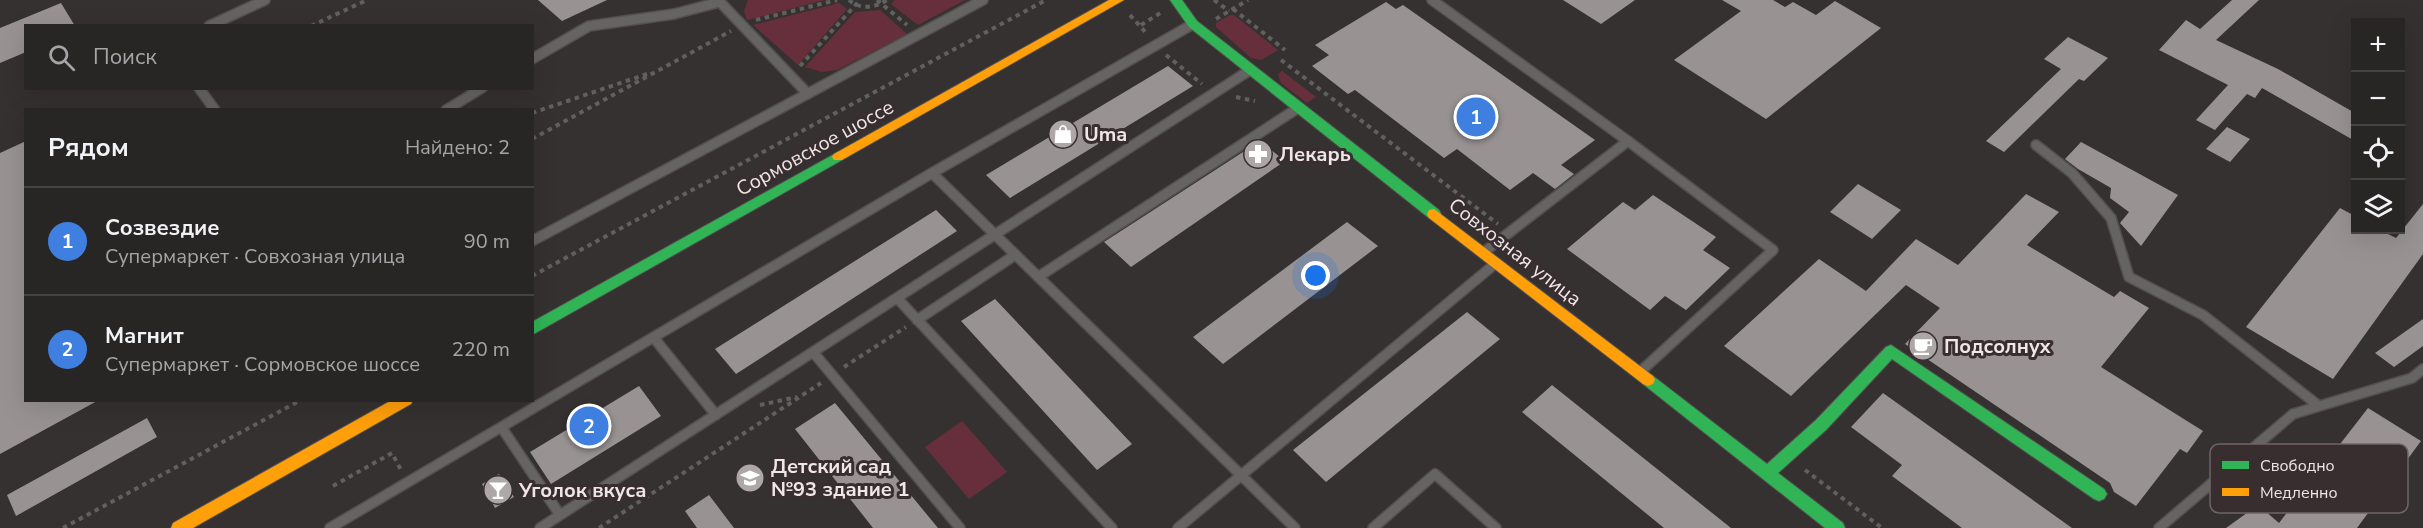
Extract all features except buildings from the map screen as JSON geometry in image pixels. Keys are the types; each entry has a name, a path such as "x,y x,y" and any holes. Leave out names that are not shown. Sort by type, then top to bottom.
{"street":[{"name":"Сормовское шоссе","path":"534,328 1118,0"},
{"name":"Совхозная улица","path":"1176,0 1197,27 1250,70 1837,528"},
{"path":"1767,474 1785,455 1821,425 1891,351 2099,494"},
{"path":"179,528 402,402"}],"lane":[{"path":"213,24 265,0"},
{"path":"534,240 983,0"},
{"path":"1432,0 1628,141 1773,250 1639,373"},
{"path":"534,58 589,26 674,14 720,2 808,94"},
{"path":"330,528 932,173 1155,46 1197,27"},
{"path":"540,528 1250,70"},
{"path":"200,90 214,108"},
{"path":"449,108 479,90"},
{"path":"1038,277 1298,108"},
{"path":"1484,252 1628,141"},
{"path":"2036,145 2072,173 2111,218 2129,277 2203,315 2319,406"},
{"path":"932,173 1294,528"},
{"path":"916,320 1015,255"},
{"path":"1178,528 1497,262"},
{"path":"897,298 1112,528"},
{"path":"654,338 716,415"},
{"path":"813,352 960,528"},
{"path":"2258,444 2293,414 2412,378 2423,369"},
{"path":"502,428 560,516"},
{"path":"1373,528 1435,474 1496,528"},
{"path":"2159,528 2210,485"}],"path":[{"path":"315,24 367,0"},
{"path":"751,22 837,0"},
{"path":"849,0 855,5 868,7 882,4 887,0"},
{"path":"799,67 860,0"},
{"path":"877,0 919,35"},
{"path":"534,275 1046,0"},
{"path":"1214,0 1285,50"},
{"path":"1197,27 1248,0"},
{"path":"1141,25 1162,12"},
{"path":"1130,15 1141,25 1155,46 1213,94 1256,101"},
{"path":"534,138 731,31"},
{"path":"1281,60 1510,233"},
{"path":"534,112 659,70"},
{"path":"599,528 916,320"},
{"path":"63,528 297,402"},
{"path":"333,486 392,453 407,482"},
{"path":"1785,455 1882,528"}],"shaded area":[{"path":"748,0 825,0 747,20 744,11"},
{"path":"895,0 965,0 918,25 891,4"},
{"path":"839,3 847,9 798,65 753,25"},
{"path":"880,10 907,34 837,70 822,72 805,67 855,12"},
{"path":"1234,15 1278,50 1261,60 1251,58 1216,27 1216,23"},
{"path":"1282,71 1316,97 1307,103 1281,83 1278,74"},
{"path":"962,421 1007,472 969,499 925,447"}],"traffic: fast":[{"path":"1176,0 1193,24 1434,214"},
{"path":"534,328 838,157"},
{"path":"1767,474 1785,455 1821,425 1891,351 2099,494"},
{"path":"1648,380 1837,528"}],"traffic: slow":[{"path":"838,157 1118,0"},
{"path":"1434,214 1648,380"},
{"path":"179,528 402,402"}],"place":[{"name":"Созвездие","path":"1476,117"},
{"name":"Uma","path":"1063,134"},
{"name":"Лекарь","path":"1258,154"},
{"name":"Подсолнух","path":"1923,346"},
{"name":"Магнит","path":"589,426"},
{"name":"Детский сад №93 здание 1","path":"750,478"},
{"name":"Уголок вкуса","path":"498,490"}]}
